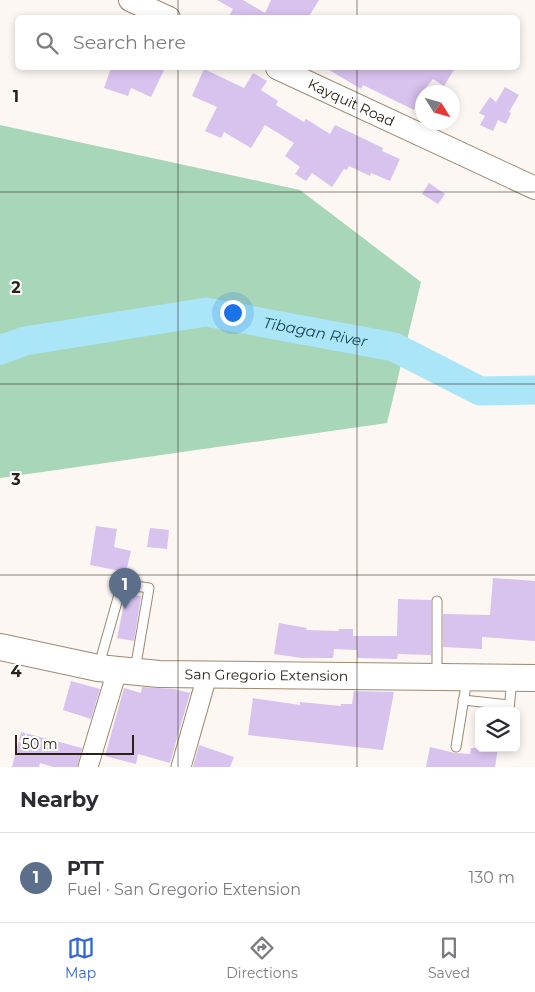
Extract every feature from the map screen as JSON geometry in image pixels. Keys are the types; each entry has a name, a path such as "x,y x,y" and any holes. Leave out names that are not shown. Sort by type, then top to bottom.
{"main road":[{"name":"San Gregorio Extension","path":"0,647 117,671 207,676 437,676 465,688 524,677"}],"street":[{"path":"130,0 163,10"},
{"name":"Kayquit Road","path":"280,70 535,188"},
{"path":"88,767 117,671"},
{"path":"181,767 207,676"}],"lane":[{"path":"122,584 149,588 117,671 122,584"},
{"path":"437,601 437,676"},
{"path":"509,707 524,677"},
{"path":"456,747 465,688 507,707"}],"green space":[{"path":"0,125 300,190 421,282 387,423 0,478"}],"building":[{"path":"217,0 243,0 265,13 271,0 319,0 310,15 230,15 233,9"},
{"path":"110,70 164,70 151,97 131,88 128,96 104,88"},
{"path":"204,70 244,88 253,73 267,81 261,90 278,101 276,105 304,122 306,119 330,134 335,125 383,148 382,151 400,159 390,181 371,173 370,176 349,166 347,170 344,169 332,187 312,173 306,181 295,174 300,167 285,156 294,143 265,125 251,148 224,132 221,138 205,131 217,107 192,96"},
{"path":"329,70 454,70 445,85 433,79 428,85 415,85 414,110 363,85 361,89"},
{"path":"505,87 519,95 509,112 511,113 506,124 498,120 493,131 480,125 485,116 479,113 490,97 496,102"},
{"path":"429,183 445,194 438,204 422,194"},
{"path":"96,526 117,529 114,547 131,551 126,572 90,565"},
{"path":"150,528 169,530 167,549 147,547"},
{"path":"493,578 535,581 535,641 482,637 482,649 443,647 443,614 490,615"},
{"path":"126,594 141,596 134,641 117,638"},
{"path":"398,599 431,600 431,655 398,654 397,659 357,658 357,650 334,649 333,658 302,658 274,654 279,623 307,628 306,630 338,631 339,629 353,629 353,636 397,636"},
{"path":"71,681 100,689 91,719 63,710"},
{"path":"142,687 174,689 190,693 170,763 138,754 136,764 105,756 124,688 141,693"},
{"path":"354,691 394,692 383,750 248,735 253,698 300,705 300,702 341,706 341,704 352,704"},
{"path":"21,732 82,748 77,767 53,767 40,763 39,767 12,767"},
{"path":"199,745 234,757 230,767 193,767"},
{"path":"430,747 455,753 470,754 471,748 475,748 475,752 497,752 495,767 426,767"}],"waterway":[{"name":"Tibagan River","path":"0,350 25,341 206,312 394,347 480,391 535,390"}],"place":[{"name":"PTT","path":"125,609"}]}
